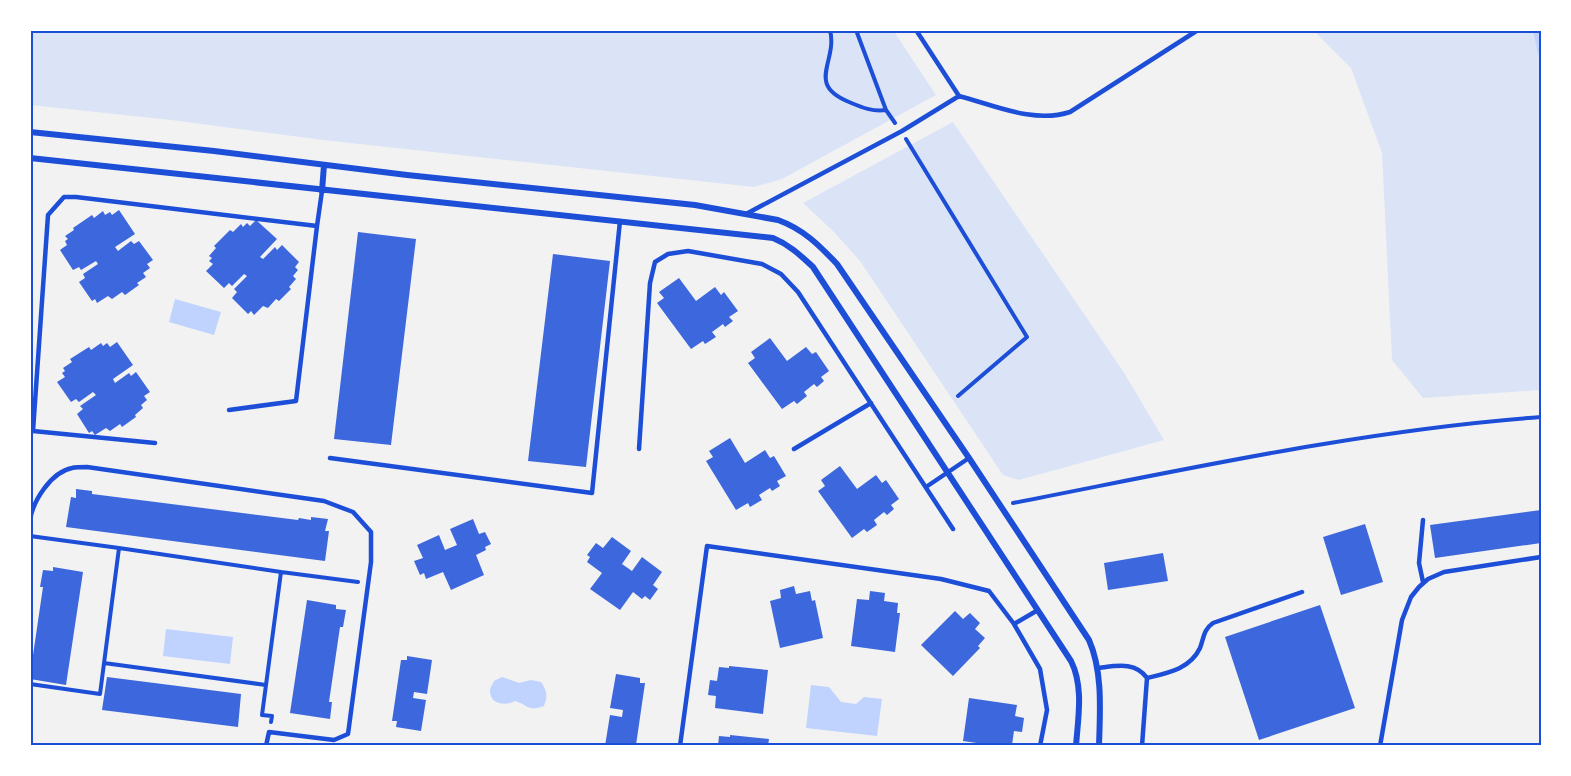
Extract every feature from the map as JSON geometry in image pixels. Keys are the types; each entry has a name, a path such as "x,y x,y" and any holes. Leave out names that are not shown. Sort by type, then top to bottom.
{"street":[{"path":"30,132 683,204 778,220 791,225 814,240 837,264 1089,640 1097,657 1099,746"},
{"path":"30,158 773,238 785,243 796,250 813,267 948,471 1076,672 1078,684 1076,746"},
{"path":"322,191 324,165"}],"lane":[{"path":"916,30 959,96 1038,116 1070,112 1198,30"},
{"path":"746,214 902,131 959,96"},
{"path":"228,410 296,401 322,191"},
{"path":"155,443 33,430 48,215 64,197 76,197 317,226"},
{"path":"330,458 592,493 620,221"},
{"path":"639,449 650,283 655,262 668,254 688,250 762,264 782,274 798,291 953,529"},
{"path":"794,449 871,403"},
{"path":"926,487 969,458"},
{"path":"30,519 32,507 42,490 58,474 70,468 87,467 324,501 353,512 371,532 371,562 348,734 334,740 269,732 266,746"},
{"path":"1423,520 1419,563 1423,582"},
{"path":"680,746 707,546 942,579 988,591 1014,624 1040,669 1047,710 1040,746"},
{"path":"1380,746 1402,620 1411,597 1423,582 1444,572 1541,557"},
{"path":"1147,678 1176,670 1193,659 1201,645 1203,633 1213,623 1302,592"},
{"path":"1014,624 1038,610"},
{"path":"1097,668 1131,666 1143,672 1147,678 1142,746"}],"path":[{"path":"830,30 832,44 825,82 830,93 837,98 875,112 886,110"},
{"path":"856,30 886,110 902,131 1027,337 958,396"},
{"path":"1000,505 1353,438 1465,422 1541,417"},
{"path":"30,536 368,584"},
{"path":"30,684 100,693 119,548"},
{"path":"269,732 272,716 262,715 281,572"},
{"path":"104,663 266,686"}],"shaded area":[{"path":"30,30 893,30 936,95 782,179 754,187 323,140 171,120 30,105"},
{"path":"1313,30 1541,30 1541,390 1423,398 1392,360 1382,153 1351,68"},
{"path":"953,122 1123,371 1164,440 1019,480 1003,475 860,261 803,203"}],"water":[{"path":"175,299 221,312 214,335 169,322"},
{"path":"166,629 233,637 230,664 163,656"},
{"path":"502,677 519,683 531,680 541,682 546,694 544,706 531,708 515,701 507,704 496,702 491,696 490,688 494,681"},
{"path":"811,685 829,687 841,702 856,704 864,697 882,699 877,736 806,728"}],"building":[{"path":"119,210 135,234 115,247 118,251 131,241 134,244 139,241 153,260 147,264 150,268 143,273 146,277 137,283 139,285 125,295 122,292 112,299 108,296 97,303 95,299 92,301 79,282 85,278 83,274 98,264 96,261 81,270 79,267 73,270 60,250 67,245 65,241 68,239 65,236 92,215 94,218 103,211 105,215 110,212 112,215"},
{"path":"256,220 277,239 260,257 263,259 275,247 277,250 282,245 299,262 295,267 298,270 293,276 296,279 289,287 291,289 279,301 276,299 268,308 263,306 254,315 251,311 248,314 232,298 237,292 234,289 247,276 244,274 232,286 229,283 224,288 206,271 213,264 209,261 212,258 209,256 216,248 214,246 230,230 233,232 241,224 243,227 247,223 250,226"},
{"path":"358,232 416,239 391,445 334,439"},
{"path":"553,254 610,261 586,467 528,461"},
{"path":"679,278 696,301 715,287 721,295 724,292 738,311 729,317 733,321 725,327 723,324 712,332 716,337 705,344 703,341 691,349 657,303 664,298 659,292"},
{"path":"770,338 787,361 806,347 812,354 816,352 829,371 821,377 824,381 817,387 814,384 804,392 807,396 797,404 794,401 782,409 748,363 755,358 751,352"},
{"path":"117,342 133,365 113,379 115,383 129,373 131,376 136,372 150,392 144,396 147,400 141,405 143,408 135,415 136,417 122,427 120,424 110,431 106,428 95,435 92,431 89,433 77,414 83,409 80,406 96,395 93,392 79,402 76,399 71,402 57,382 65,377 62,373 65,371 63,368 72,362 70,359 89,347 91,350 101,343 103,346 107,343 110,347"},
{"path":"730,438 745,463 765,450 770,458 774,456 786,476 777,481 780,486 772,491 770,488 759,495 762,500 750,507 748,503 736,510 706,461 713,457 709,451"},
{"path":"840,466 857,489 876,475 882,483 886,480 899,499 891,505 894,509 887,515 884,512 874,520 877,525 867,532 864,529 852,538 818,491 825,486 821,480"},
{"path":"76,489 92,491 92,494 298,520 299,518 311,520 311,517 328,519 325,531 329,531 325,561 66,527 71,497 76,498"},
{"path":"1541,510 1541,543 1435,558 1430,525"},
{"path":"473,519 479,534 485,532 491,544 485,547 486,550 476,555 484,575 451,590 443,572 426,579 424,573 420,575 414,561 423,558 417,545 439,535 445,550 457,545 450,529"},
{"path":"1365,524 1383,582 1341,595 1323,537"},
{"path":"612,537 631,551 622,564 632,571 642,557 662,572 653,585 658,589 650,600 645,596 642,599 633,592 620,610 590,589 602,573 587,562 590,557 587,555 596,543 603,548"},
{"path":"1163,553 1168,581 1108,590 1104,563"},
{"path":"53,567 83,572 66,685 30,679 30,662 32,662 43,587 40,587 43,570 53,571"},
{"path":"794,586 796,594 810,591 812,601 815,600 823,638 780,648 770,601 781,598 780,590"},
{"path":"870,591 885,593 884,601 898,603 897,613 900,613 895,652 851,646 857,599 869,600"},
{"path":"307,600 336,605 336,609 346,610 343,627 340,627 329,702 332,702 330,719 290,713"},
{"path":"1320,605 1355,708 1259,740 1225,637"},
{"path":"955,611 963,619 970,613 980,623 975,629 985,638 978,646 980,648 953,676 921,645"},
{"path":"407,656 432,660 427,694 414,692 413,698 426,700 421,731 396,727 397,721 392,721 401,660 407,660"},
{"path":"729,666 768,670 763,714 715,708 716,696 708,695 710,680 717,681 719,667 729,668"},
{"path":"616,674 640,678 640,683 645,683 636,745 605,746 610,715 622,717 623,710 610,708"},
{"path":"107,677 241,694 238,727 102,710"},
{"path":"969,698 1017,705 1015,716 1024,718 1022,732 1014,731 1012,745 997,746 963,741"},
{"path":"730,735 769,739 768,746 718,746 719,736 730,737"}],"waterway":[{"path":"1536,30 1541,53"}]}
